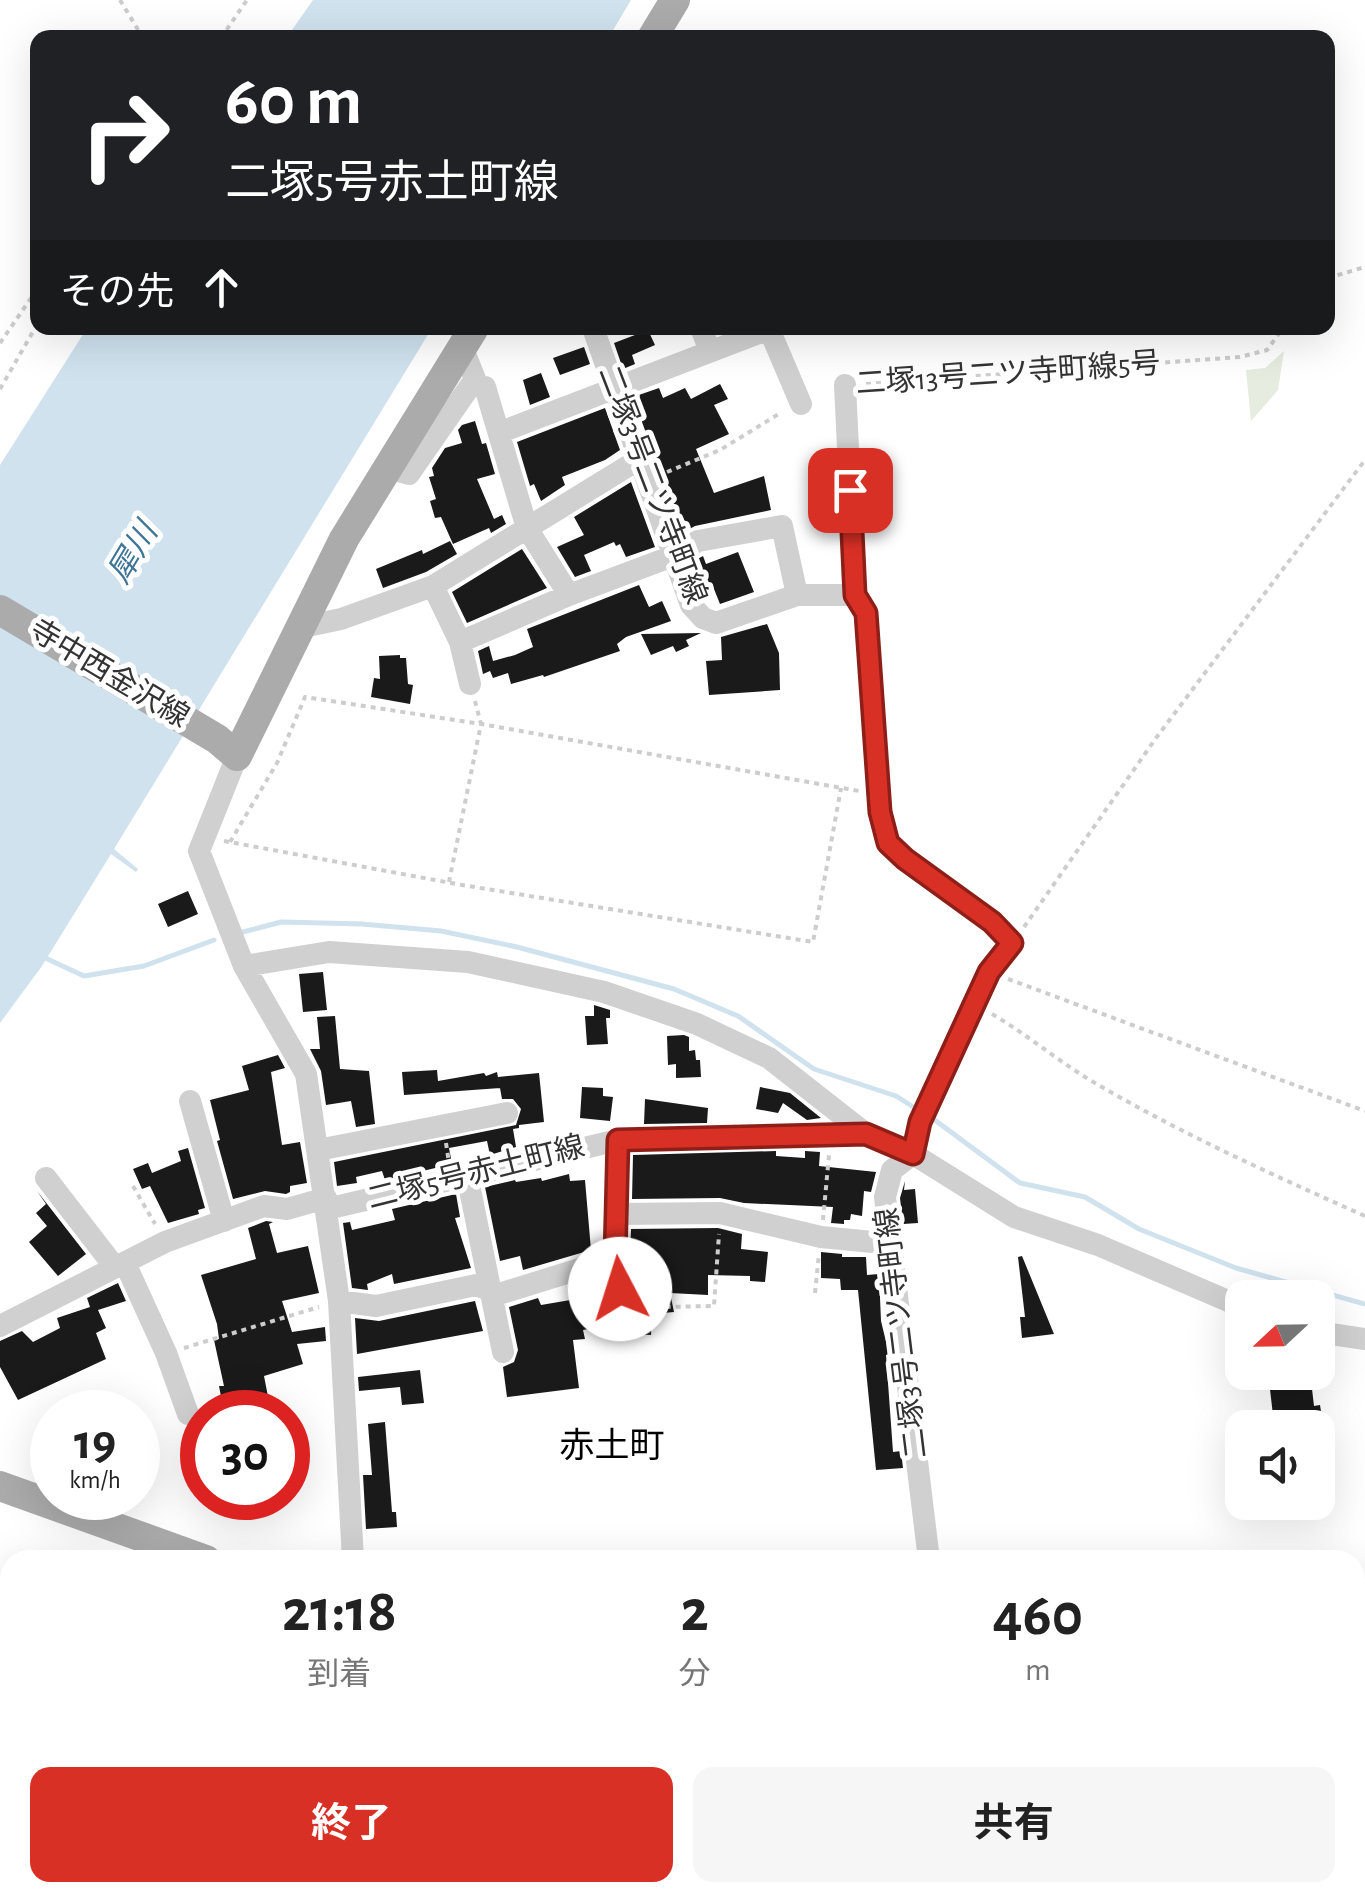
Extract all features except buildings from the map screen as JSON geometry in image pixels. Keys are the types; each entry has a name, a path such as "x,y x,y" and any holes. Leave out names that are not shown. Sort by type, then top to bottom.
{"main road":[{"path":"657,30 675,0"},
{"path":"227,747 298,628 344,539 468,338"},
{"name":"寺中西金沢線","path":"0,610 227,747"},
{"path":"0,1486 178,1550"}],"street":[{"name":"二塚3号二ツ寺町線","path":"597,335 691,605 703,618 716,623 797,594 855,595"},
{"path":"704,335 710,351"},
{"path":"500,432 753,335"},
{"path":"772,335 801,404"},
{"path":"845,386 855,595 866,613 878,794 888,843 992,922 1012,943"},
{"path":"485,387 528,528 569,594"},
{"path":"298,628 342,619 432,586 528,528 645,469"},
{"path":"460,642 569,594 673,556 698,540 782,526 797,594"},
{"path":"432,586 460,642 470,684"},
{"path":"227,747 199,851 244,966 306,1074 340,1301 352,1550"},
{"name":"二塚3号二ツ寺町線","path":"928,1550 885,1197 892,1170 913,1154 925,1112 989,972 1012,943"},
{"path":"244,966 329,952 468,962 604,992 697,1024 769,1058 866,1134 913,1154 1014,1216 1098,1245 1225,1300"},
{"path":"190,1101 224,1221"},
{"path":"318,1150 507,1114"},
{"name":"二塚5号赤土町線","path":"0,1326 165,1242 264,1206 286,1209 327,1204 618,1140 866,1134"},
{"path":"618,1140 615,1258 620,1326"},
{"path":"459,1176 490,1288 502,1352"},
{"path":"46,1178 120,1264 166,1354 180,1392"},
{"path":"616,1214 720,1213 821,1237 893,1244"},
{"path":"340,1301 376,1306 476,1285 500,1294 615,1258"},
{"path":"1335,1335 1365,1340"}],"path":[{"path":"120,0 137,30"},
{"path":"226,30 247,0"},
{"path":"1335,276 1365,267"},
{"path":"0,343 30,300"},
{"path":"0,389 31,335"},
{"name":"二塚13号二ツ寺町線5号","path":"845,386 1240,357 1267,350 1278,335"},
{"path":"645,469 720,450 777,414 801,404"},
{"path":"1012,943 1146,752 1365,460"},
{"path":"449,882 481,724 470,684"},
{"path":"230,842 277,762 305,697 878,794"},
{"path":"204,838 813,942 841,788"},
{"path":"989,972 1365,1111"},
{"path":"974,1004 1029,1036 1090,1080 1196,1140 1365,1216"},
{"path":"444,1126 459,1176"},
{"path":"815,1293 831,1135"},
{"path":"132,1186 165,1242"},
{"path":"620,1289 663,1307 714,1306 720,1213"},
{"path":"166,1354 340,1301"}],"shaded area":[{"path":"1284,351 1278,390 1251,421 1246,370 1265,368"}],"water":[{"path":"313,0 631,0 613,30 292,30"},
{"name":"犀川","path":"83,335 428,335 114,849 138,869 136,872 111,854 42,966 0,1023 0,465"}],"waterway":[{"path":"239,933 281,922 362,924 441,931 517,947 674,989 738,1016 814,1069 896,1096 918,1110"},
{"path":"41,956 84,976 144,966 214,940"},
{"path":"932,1118 1020,1183 1085,1197 1139,1229 1236,1268 1365,1304"}],"district":[{"name":"赤土町","path":"612,1446"}],"route":[{"path":"620,1289 615,1258 618,1140 866,1134 913,1154 920,1122 989,972 1012,943 992,922 888,843 880,812 866,613 855,595 850,490"}]}
